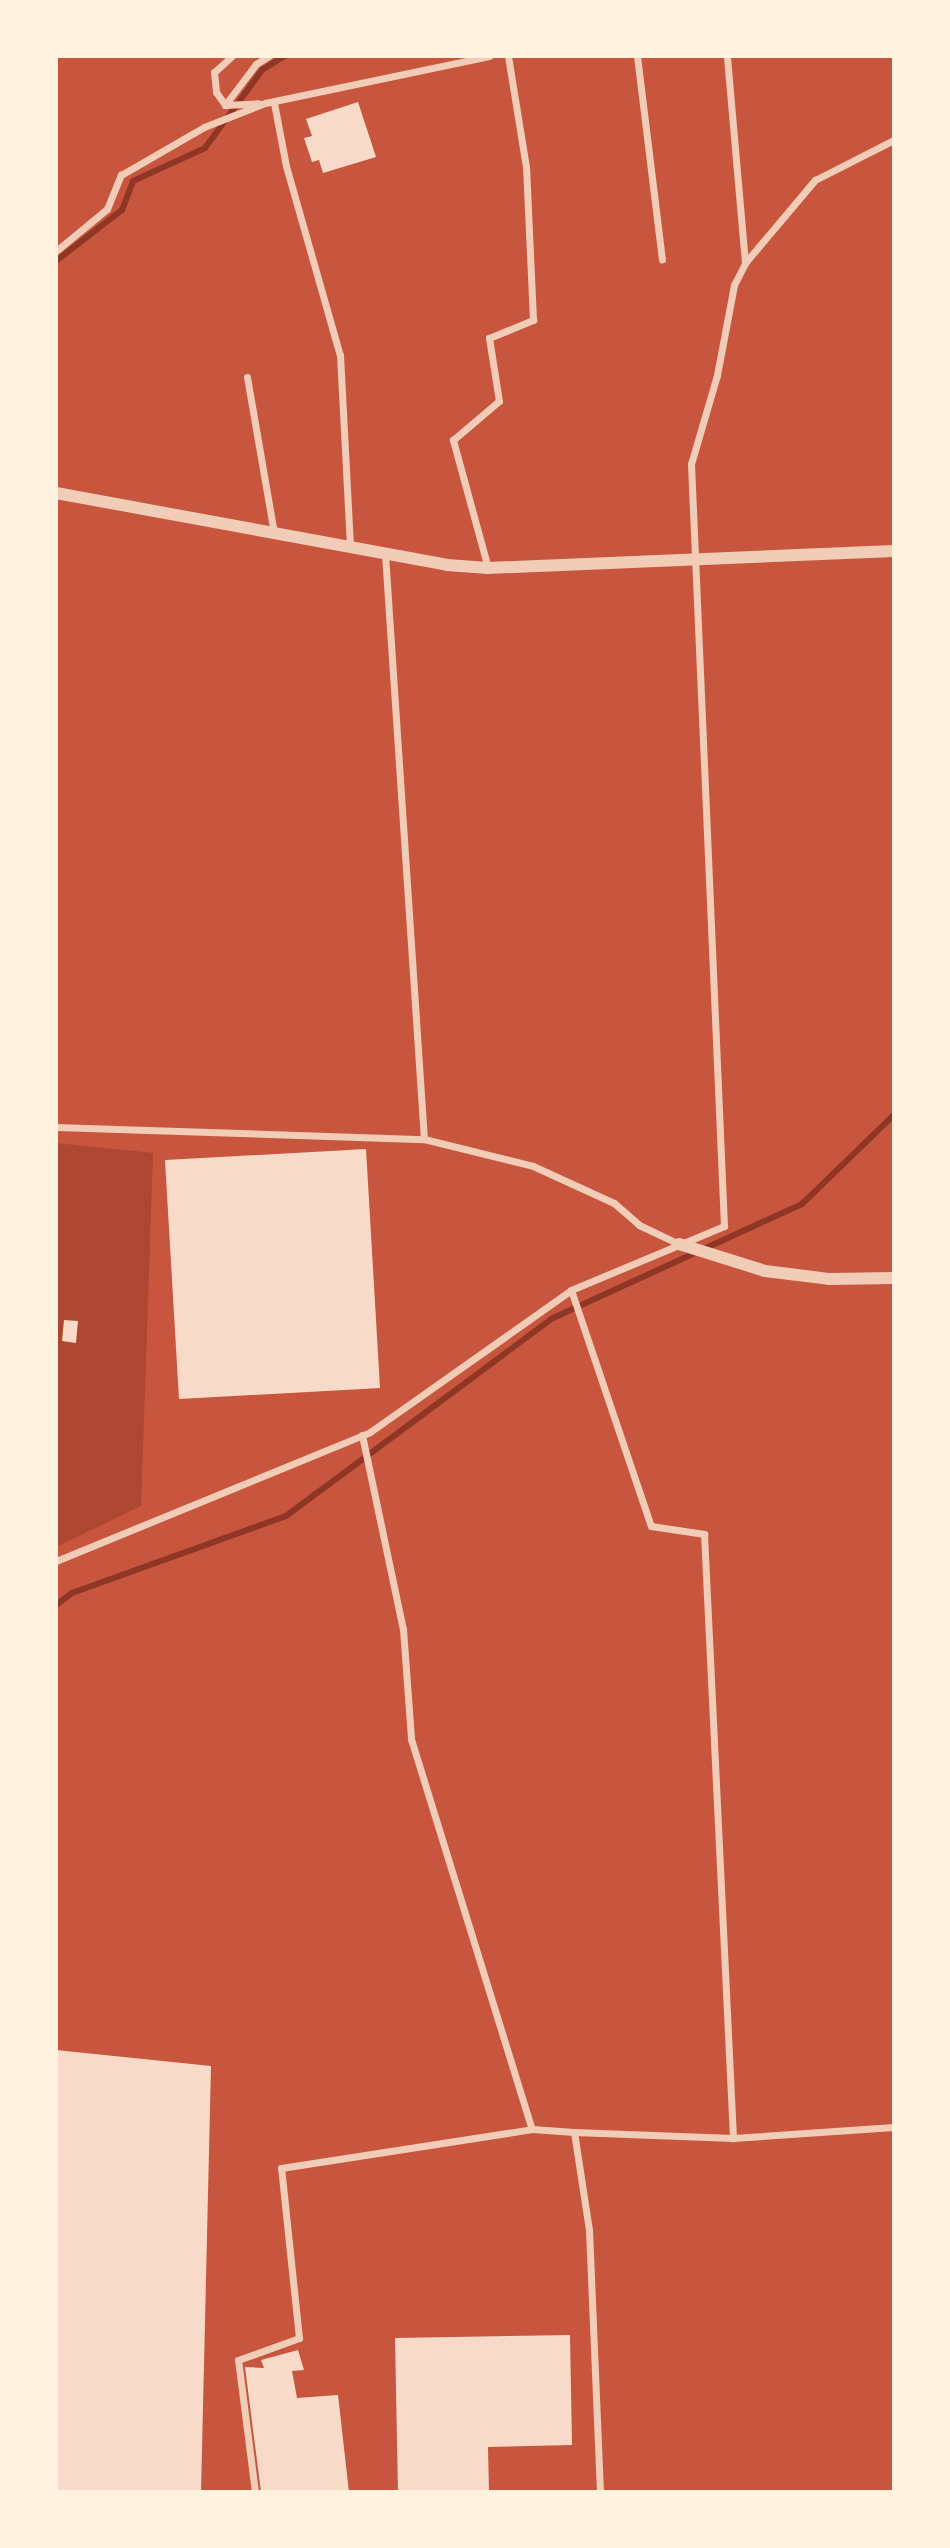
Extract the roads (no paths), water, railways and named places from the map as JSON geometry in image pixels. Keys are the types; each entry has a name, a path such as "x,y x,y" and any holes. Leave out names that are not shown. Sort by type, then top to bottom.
{"street":[{"path":"225,105 216,92 214,72 232,56"},
{"path":"225,105 256,64 269,56"},
{"path":"56,251 107,209 121,175 204,127 270,103 489,56"},
{"path":"488,568 453,440 499,401 489,338 533,320 526,167 508,56"},
{"path":"637,56 662,259"},
{"path":"727,56 745,263"},
{"path":"225,105 270,103"},
{"path":"270,103 340,355 349,547"},
{"path":"56,1561 362,1435 571,1290 724,1226 699,561 691,464 717,375 734,285 745,263 815,180 894,139"},
{"path":"247,377 274,534"},
{"path":"56,493 385,554 488,568 894,551"},
{"path":"385,554 424,1139"},
{"path":"56,1127 424,1139 533,1166 614,1203 639,1225 679,1244 765,1271 829,1279 894,1278"},
{"path":"571,1290 651,1526 704,1534 733,2138"},
{"path":"362,1435 403,1629 411,1739 532,2129"},
{"path":"255,2492 238,2360 299,2338 281,2168 532,2129 733,2138 894,2127"},
{"path":"574,2132 589,2230 600,2492"}],"waterway":[{"path":"56,261 122,210 133,181 205,148 262,70 284,56"},
{"path":"56,1605 72,1593 286,1516 553,1318 802,1204 894,1115"}]}
